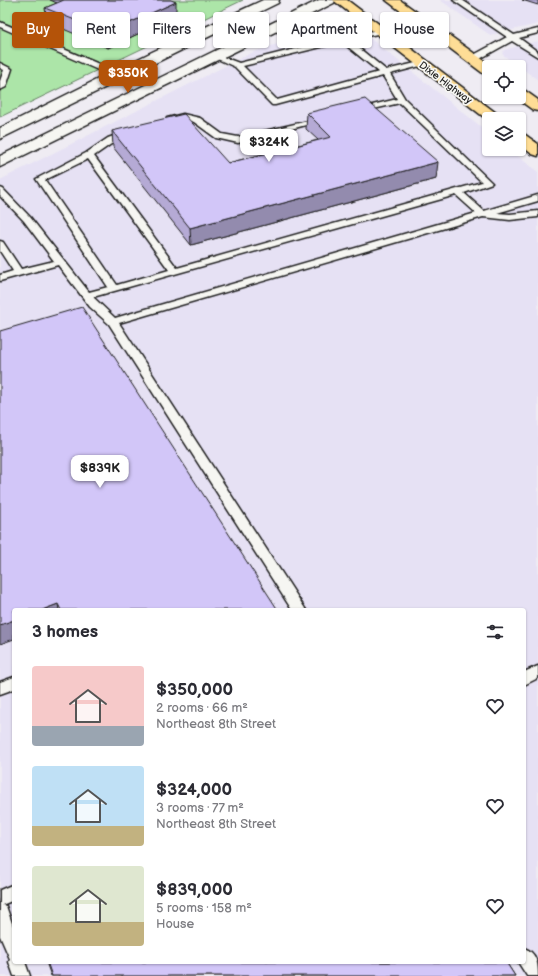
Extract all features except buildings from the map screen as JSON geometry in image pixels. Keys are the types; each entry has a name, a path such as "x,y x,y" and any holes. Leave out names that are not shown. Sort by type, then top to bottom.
{"highway":[{"name":"Dixie Highway","path":"339,0 487,112"},
{"path":"392,0 482,66"},
{"path":"526,99 538,108"},
{"path":"526,142 538,151"}],"main road":[{"path":"0,134 117,75 273,0"},
{"path":"0,162 329,0"},
{"path":"117,75 148,89"}],"lane":[{"path":"457,0 538,55"},
{"path":"0,24 117,75"},
{"path":"372,33 379,31"},
{"path":"473,59 496,44 512,37 537,31"},
{"path":"238,66 310,48"},
{"path":"87,296 488,183 402,100 385,73 354,48"},
{"path":"215,56 238,66 275,102 421,63"},
{"path":"0,65 8,69 2,87 0,88"},
{"path":"351,113 402,100"},
{"path":"161,121 183,116 197,120 219,136 238,140 329,118"},
{"path":"114,288 40,179 89,155 111,140 135,130"},
{"path":"89,155 175,272"},
{"path":"0,191 27,219 87,296 113,322 298,608"},
{"path":"458,192 482,214 536,218"},
{"path":"113,322 538,198"},
{"path":"0,244 19,273"},
{"path":"0,278 60,262"},
{"path":"526,678 538,672"},
{"path":"0,688 12,684"},
{"path":"0,898 12,893"},
{"path":"0,912 12,947"},
{"path":"526,959 537,976"},
{"path":"18,964 22,976"}],"shaded area":[{"path":"440,0 538,0 538,24 490,35"},
{"path":"372,40 380,46 380,48 382,48 482,127 482,156 518,156 538,172 538,976 0,976 0,180 251,53 277,44 277,48 372,48"},
{"path":"538,41 538,80 526,71 526,60 510,60 502,54 504,50"}],"green space":[{"path":"0,0 243,0 218,12 213,12 213,14 205,18 205,12 138,12 138,48 143,48 0,117"}]}
